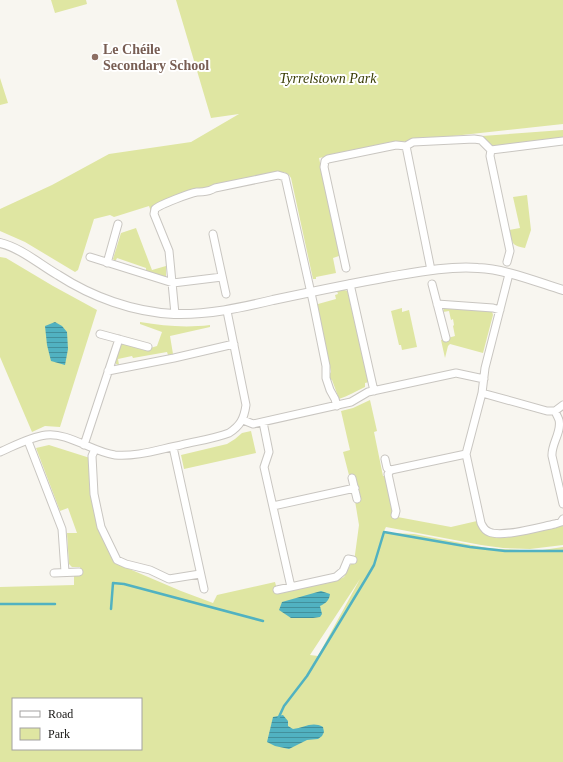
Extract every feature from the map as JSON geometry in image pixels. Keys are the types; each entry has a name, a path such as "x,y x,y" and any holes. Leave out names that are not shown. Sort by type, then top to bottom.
{"street":[{"path":"346,268 324,167 325,161 328,159 396,144 406,146 413,142 474,139 481,140 491,150"},
{"path":"491,150 563,141"},
{"path":"406,146 431,270"},
{"path":"491,150 490,156 510,250 507,262"},
{"path":"175,314 169,251 154,214 157,206 196,192 203,193 215,188 282,175 287,181 326,366 326,378 335,399 336,406"},
{"path":"107,262 118,224"},
{"path":"213,234 226,294"},
{"path":"0,243 14,248 59,276 97,296 138,309 157,313 175,314 227,311 350,284 431,270 480,268 495,270 563,290"},
{"path":"90,257 173,283 222,277"},
{"path":"509,274 485,368 482,393 466,454 481,523 484,529 490,533 503,534 555,524 561,522 563,519"},
{"path":"350,284 374,391"},
{"path":"432,284 446,338"},
{"path":"437,304 493,308 500,310"},
{"path":"0,452 28,440 47,435 56,435 115,455 130,455 173,447 228,433 235,429 243,420 246,399 227,311"},
{"path":"100,334 148,348"},
{"path":"84,445 118,339"},
{"path":"108,370 174,358 234,344"},
{"path":"243,420 253,424 336,406 352,402 368,392 456,373 484,380"},
{"path":"482,393 547,411 555,411 563,405"},
{"path":"555,411 559,421 559,426 552,448 552,456 563,504"},
{"path":"262,422 270,452 264,467 291,587"},
{"path":"28,440 62,529 65,572"},
{"path":"173,447 204,589"},
{"path":"95,449 92,456 94,494 101,527 117,560 126,564 150,570 169,579 200,574"},
{"path":"395,515 396,511 388,474 391,470 466,454"},
{"path":"385,459 387,468 391,470"},
{"path":"352,478 357,499"},
{"path":"273,506 355,488"},
{"path":"277,590 336,577 343,571 348,560 353,560"},
{"path":"54,573 79,572"}],"green space":[{"path":"51,0 86,0 87,4 55,13"},
{"name":"Tyrrelstown Park","path":"176,0 563,0 563,124 407,141 319,158 340,254 339,256 333,258 336,273 316,277 316,279 313,279 291,178 284,172 210,187 209,191 201,190 152,214 149,206 114,217 110,215 94,219 78,270 75,272 25,242 0,231 0,209 52,185 109,154 191,142 239,114 211,118"},
{"path":"0,78 8,103 0,105"},
{"path":"563,130 563,140 499,146 492,146 482,136"},
{"path":"527,195 531,230 525,248 517,246 513,243 509,230 520,228 513,197"},
{"path":"136,228 152,270 166,266 166,276 164,277 146,271 146,268 117,258 115,262 113,259 121,233"},
{"path":"0,257 6,258 97,310 60,427 45,426 32,432 0,357"},
{"path":"337,291 348,291 369,382 365,383 365,387 339,399 332,380 329,379 328,376 331,372 318,304 336,299 335,295 338,294"},
{"path":"444,307 492,311 493,315 483,353 450,344 448,346 445,358 441,340 455,336 453,319 451,320 449,311 443,312"},
{"path":"402,308 402,312 409,310 417,347 402,350 401,345 399,345 391,311"},
{"path":"140,322 175,326 210,325 210,327 170,336 173,354 168,355 167,352 133,358 132,356 118,359 119,365 116,364 115,361 122,343 144,350 157,346 162,332 140,324"},
{"path":"370,400 377,431 374,432 383,476 386,476 393,510 392,516 451,527 477,521 480,529 487,535 505,538 563,524 563,545 530,549 503,548 481,545 386,527 384,531 414,534 487,548 536,551 563,547 563,762 0,762 0,587 74,585 74,576 81,575 80,567 72,567 69,564 67,533 77,533 68,508 60,511 36,448 49,445 90,458 90,489 99,530 108,550 120,565 213,603 217,595 275,582 278,593 340,579 344,577 352,562 354,562 359,525 355,501 361,499 356,478 350,479 343,452 350,450 341,411 353,408","holes":["360,579 318,656 310,655"]},
{"path":"251,431 256,453 184,469 181,455 227,444 242,433"}],"water":[{"path":"55,322 62,326 67,332 68,349 65,365 51,361 47,345 45,326"},
{"path":"321,591 330,594 327,602 320,606 322,614 320,617 291,618 279,610 282,602"},
{"path":"283,715 288,721 288,726 293,729 308,725 319,725 323,727 324,732 318,739 307,740 289,749 275,746 267,742 273,717"}],"waterway":[{"path":"278,719 284,706 307,676 374,565 384,532 470,547 505,551 563,551"},
{"path":"111,609 113,583 124,584 263,621"},
{"path":"0,604 55,604"}],"place":[{"name":"Le Chéile Secondary School","path":"95,57"}]}
